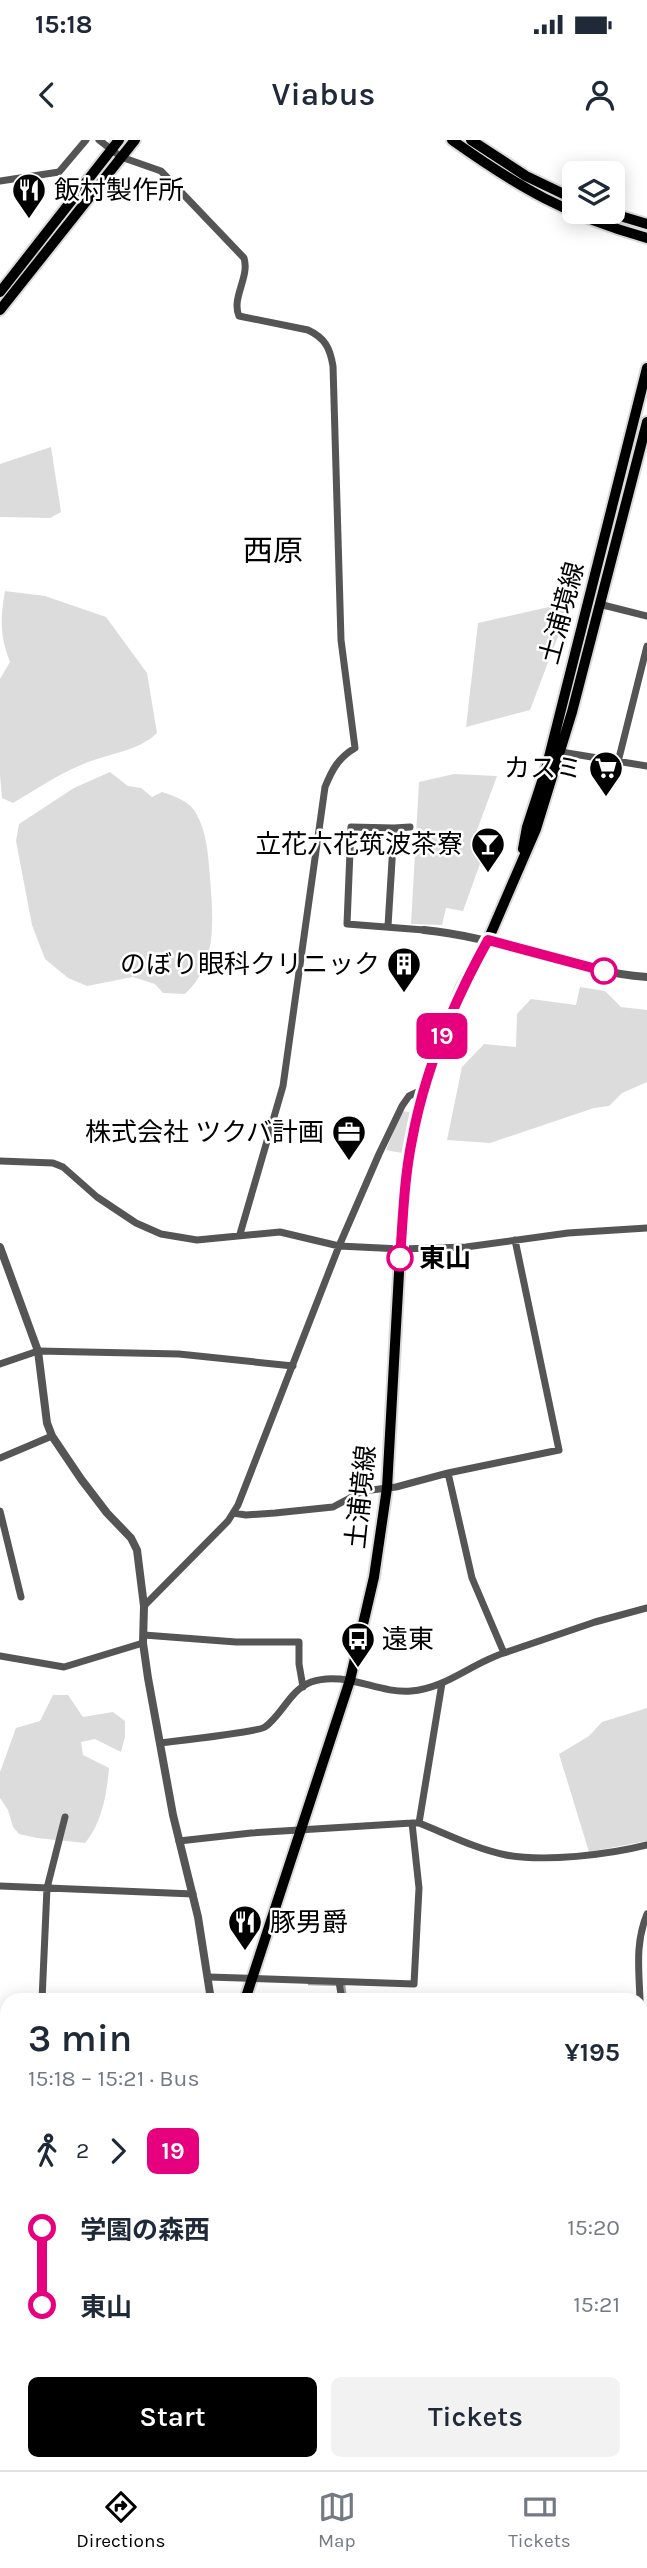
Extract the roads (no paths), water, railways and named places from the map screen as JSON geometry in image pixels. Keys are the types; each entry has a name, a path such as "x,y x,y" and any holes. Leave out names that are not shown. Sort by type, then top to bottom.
{"main road":[{"path":"0,310 116,154 119,140"},
{"path":"0,292 116,154 135,140"},
{"path":"452,140 520,187 551,204 606,226 647,238"},
{"path":"471,140 526,176 562,193"},
{"path":"625,217 647,224"},
{"name":"土浦境線","path":"519,869 527,827 546,769 647,368"},
{"name":"土浦境線","path":"248,1993 350,1680 374,1577 387,1488 403,1200 410,1150 424,1089 461,988 488,940 536,829 561,752 647,422"}],"street":[{"path":"0,181 58,172 86,140"},
{"path":"99,140 116,154 161,172 244,258 246,265 236,308 239,316 308,330 318,335 327,343 333,366 341,639 355,748 343,755 332,770 325,787 283,1086 240,1234"},
{"path":"599,604 647,616"},
{"path":"618,762 647,646"},
{"path":"561,752 647,766"},
{"path":"410,827 351,827 347,924 424,930 488,940 589,968 647,977"},
{"path":"388,926 394,828"},
{"path":"144,1606 233,1513 262,1448 339,1246 402,1106 409,1096 424,1089"},
{"path":"0,1161 53,1163 63,1167 97,1197 136,1223 160,1234 197,1240 280,1232 339,1246 401,1249 466,1247 568,1233 647,1228"},
{"path":"233,1513 246,1515 333,1507 363,1492 559,1450 515,1240"},
{"path":"0,1247 38,1351 47,1423 52,1436 107,1513 131,1538 137,1550 144,1606 144,1639 160,1743 179,1841 193,1894 210,1993"},
{"path":"0,1364 38,1351 178,1354 293,1366"},
{"path":"0,1458 52,1436"},
{"path":"449,1473 472,1578 504,1653"},
{"path":"0,1511 21,1597"},
{"path":"160,1743 264,1728 303,1687 312,1682 350,1680 407,1692 427,1689 476,1663 595,1622 647,1608"},
{"path":"0,1656 64,1667 144,1639 299,1642 303,1687"},
{"path":"209,1978 340,1985 414,1983 419,1888 415,1823 442,1683"},
{"path":"41,1993 47,1888 65,1816"},
{"path":"179,1841 415,1823 506,1855 589,1855 647,1846"},
{"path":"0,1886 193,1894"},
{"path":"640,1993 639,1936 647,1914"},
{"path":"340,1985 341,1993"}],"waterway":[{"path":"309,1984 344,1985 345,1993"}],"place":[{"name":"飯村製作所","path":"29,220"},
{"name":"カスミ","path":"606,798"},
{"name":"立花六花筑波茶寮","path":"488,874"},
{"name":"のぼり眼科クリニック","path":"404,994"},
{"name":"株式会社 ツクバ計画","path":"349,1162"},
{"name":"東山","path":"400,1258"},
{"name":"遠東","path":"358,1669"},
{"name":"豚男爵","path":"245,1952"}],"district":[{"name":"西原","path":"273,551"}]}
